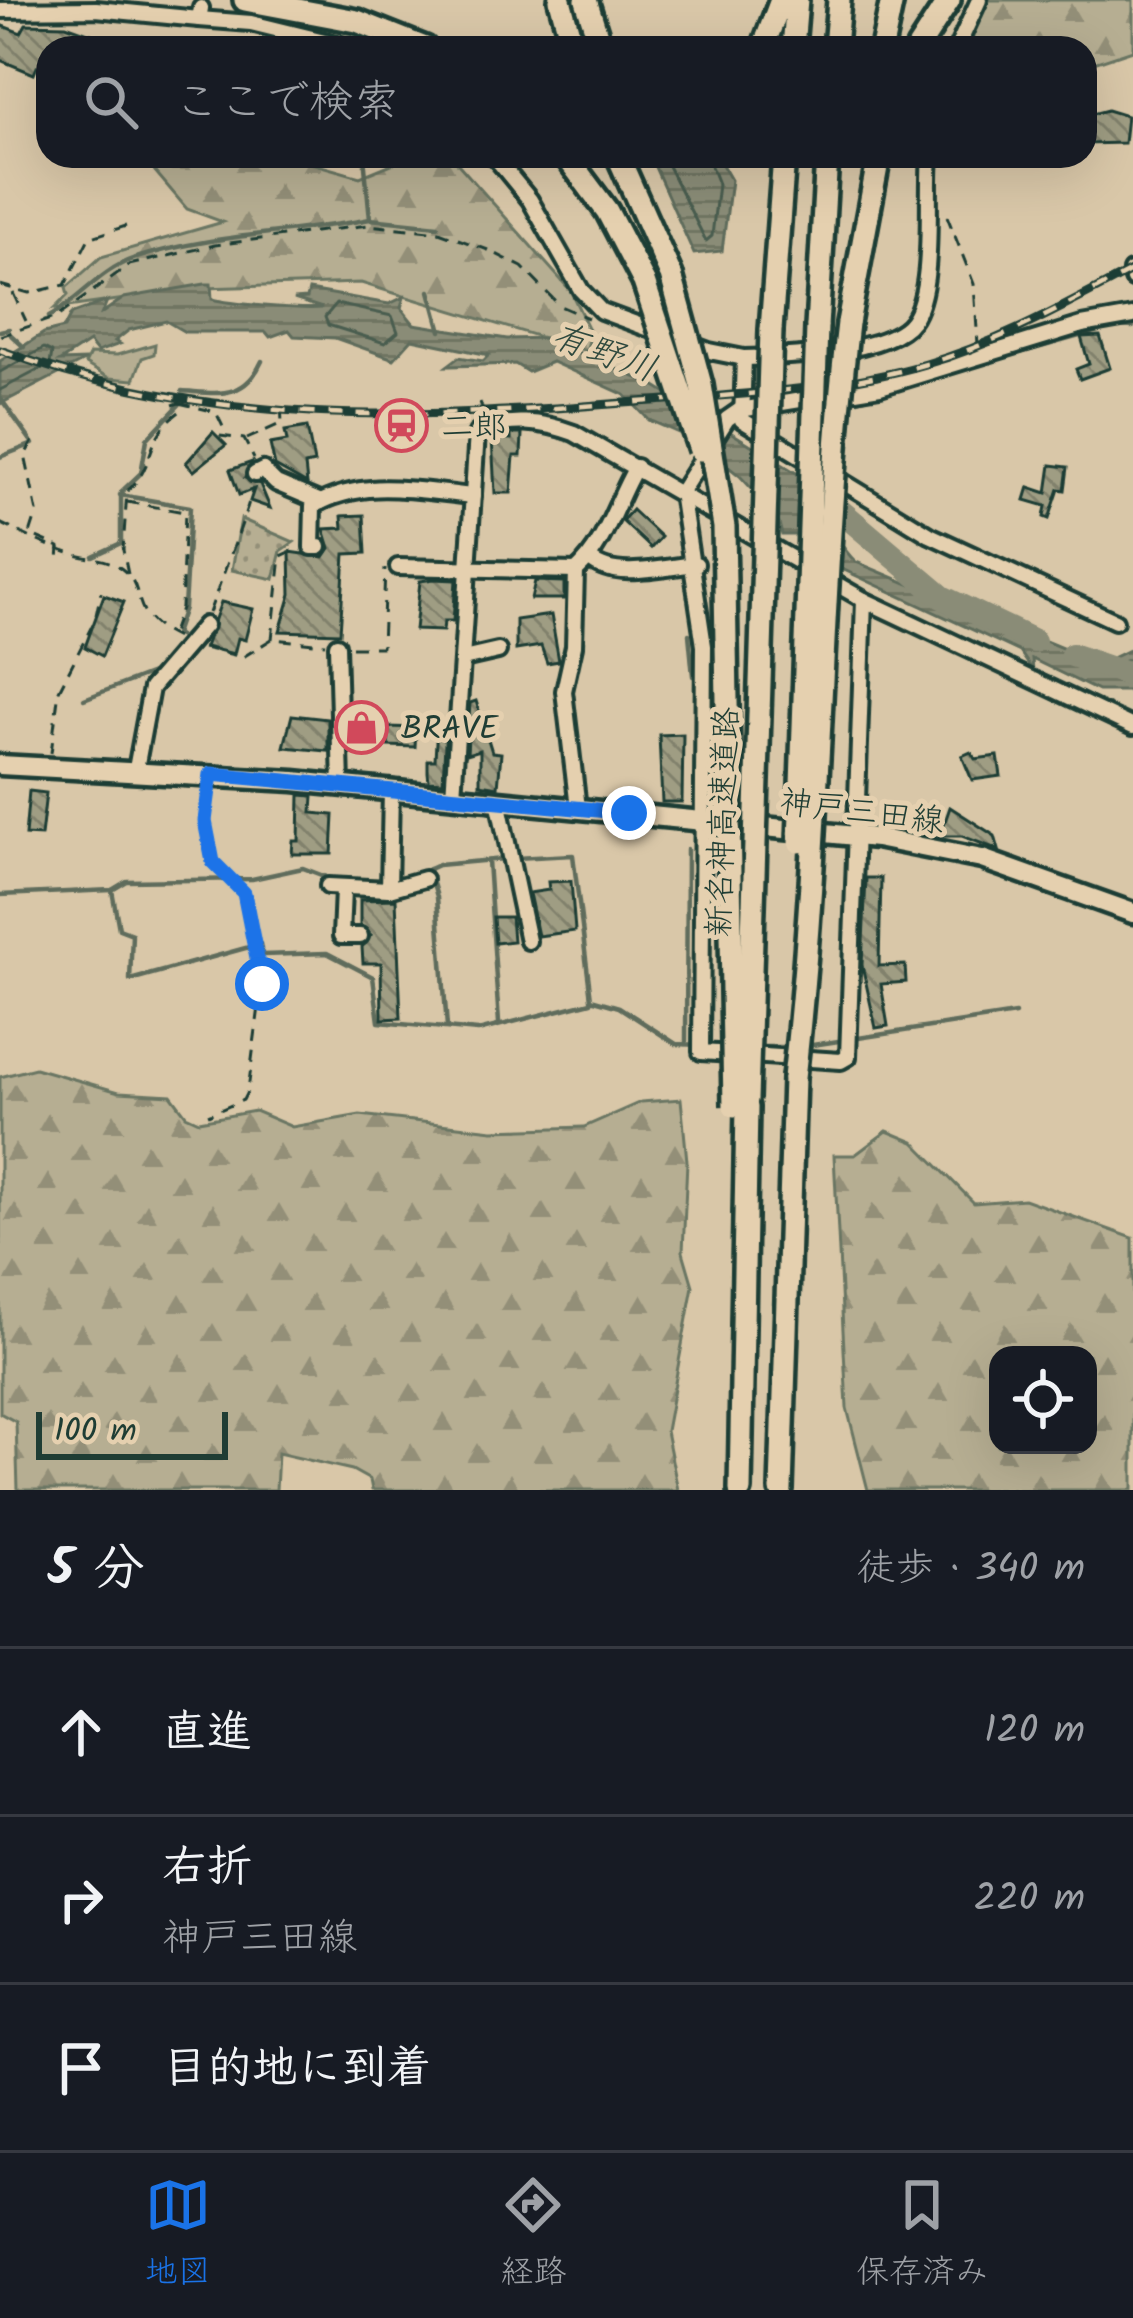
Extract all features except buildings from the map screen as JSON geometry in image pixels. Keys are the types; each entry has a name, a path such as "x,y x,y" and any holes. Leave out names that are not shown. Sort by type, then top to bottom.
{"highway":[{"path":"245,0 357,21 395,36"},
{"path":"560,0 570,36"},
{"path":"586,0 597,36"},
{"path":"768,36 781,0"},
{"path":"794,36 797,0"},
{"path":"836,36 839,0"},
{"path":"884,36 892,0"},
{"path":"926,36 949,0"},
{"path":"575,168 607,211 644,282 694,427 729,604"},
{"path":"623,168 671,274 691,340 716,461 729,604 740,1106"},
{"name":"新名神高速道路","path":"740,1490 740,1106 771,330 783,168"},
{"path":"781,1490 817,327 826,168"},
{"path":"794,1078 816,798 833,451 865,168"},
{"path":"848,323 877,168"}],"main road":[{"name":"神戸三田線","path":"0,765 211,774 856,836 982,859 1133,913"}],"street":[{"path":"962,36 979,0"},
{"path":"0,10 200,14 304,36"},
{"path":"504,168 530,200 581,290 601,311 709,352 744,358 884,342 911,322 923,283 929,168"},
{"path":"733,414 880,387 1082,325 1133,316"},
{"path":"744,358 733,414 684,489 704,646 701,1052 848,1057 864,601"},
{"path":"733,414 930,535 1115,621"},
{"path":"453,796 476,433 487,427 548,423 684,489 760,544 864,601 1133,727"},
{"path":"398,567 576,571 590,559 636,467"},
{"path":"256,473 271,475 276,483 320,502"},
{"path":"314,542 313,506 365,487 473,496"},
{"path":"590,559 598,567 619,570 696,564"},
{"path":"576,571 574,646 564,692 578,808"},
{"path":"136,769 151,688 178,639 205,625"},
{"path":"337,645 341,785"},
{"path":"464,659 498,651"},
{"path":"389,889 391,790"},
{"path":"498,800 528,941"},
{"path":"360,936 341,936 336,888 389,889 424,879"}],"path":[{"path":"947,215 974,284 982,358"},
{"path":"0,335 27,322 57,316 129,265 215,244 368,225 439,232 488,250 522,267 560,306 601,323"},
{"path":"0,285 13,292 48,292 65,285 88,238 126,226"},
{"path":"13,292 27,322"},
{"path":"179,389 176,404 216,412 223,434 246,440 282,423 281,403"},
{"path":"182,410 149,443 142,478 125,498 123,550 147,621 178,639 243,657 272,639 382,647 384,569 398,567"},
{"path":"205,625 229,572 256,473 246,440"},
{"path":"33,441 26,450 37,512 30,534 60,550"},
{"path":"125,498 185,512 178,639"},
{"path":"0,523 60,550 104,559 129,576"},
{"path":"272,639 281,556 314,542"},
{"path":"58,560 60,550"},
{"path":"49,766 59,691 94,620 100,592"},
{"path":"208,1115 243,1100 248,1090 262,984 244,893 213,862 205,821 211,774"}],"green space":[{"path":"984,0 1133,0 1133,50 1097,62 1097,36 973,36"},
{"path":"152,168 328,168 360,177 382,168 462,168 570,290 591,334 586,351 361,283 203,288 54,309 68,295 66,288 101,257 223,222 187,209"},
{"path":"155,344 154,354 142,358 134,380 109,378 85,364 90,354 117,355"},
{"path":"241,519 294,542 281,551 274,579 232,570"},
{"path":"35,1068 119,1092 171,1095 186,1115 199,1121 255,1111 292,1127 360,1115 493,1130 584,1127 641,1102 681,1099 687,1161 683,1252 693,1286 666,1431 678,1490 372,1490 370,1480 352,1470 278,1453 276,1490 18,1490 16,1422 0,1413 0,1077"},
{"path":"887,1131 914,1142 974,1203 1024,1199 1133,1238 1133,1490 868,1490 847,1408 834,1155 855,1155"}],"water":[{"path":"655,168 724,168 731,180 722,251 694,254"},
{"path":"211,284 212,299 283,307 322,308 294,299 307,298 309,290 389,304 404,297 401,308 414,324 507,339 548,338 572,359 575,351 654,385 814,484 836,536 856,562 1081,656 1112,658 1133,648 1133,658 1114,665 1086,664 1117,677 1133,677 1133,691 1098,691 1032,659 1033,671 1020,652 842,569 798,530 803,548 795,535 782,535 777,516 740,476 695,440 649,420 625,395 552,362 528,372 515,364 447,366 459,357 483,361 489,355 412,339 394,359 335,338 294,336 289,330 270,337 266,332 185,332 166,321 129,330 115,341 120,344 97,352 89,342 60,361 86,360 0,404 0,361 44,333 64,328 71,314 107,301 102,313 124,298"}],"waterway":[{"path":"365,168 370,219 438,226"},
{"path":"49,317 133,259 191,244 370,219"},
{"path":"430,291 441,331"},
{"path":"938,376 1115,326 1133,327"},
{"path":"0,331 9,329"},
{"path":"11,335 24,347"},
{"path":"182,391 238,389 262,361"},
{"path":"858,400 910,385"},
{"path":"1,399 31,441"},
{"path":"93,556 121,543 121,492 141,473 147,439 179,405"},
{"path":"0,457 33,444"},
{"name":"有野川","path":"818,492 942,597 1034,641"},
{"path":"120,495 190,507 184,608 175,634 182,638"},
{"path":"689,634 693,676"},
{"name":"有野川","path":"1072,655 1133,676"},
{"path":"84,699 157,671"},
{"path":"686,1044 687,849"},
{"path":"515,858 573,855 591,999 619,1007 676,1044 729,1046"},
{"path":"416,875 438,865 504,859"},
{"path":"488,861 499,1023"},
{"path":"0,895 112,890 127,881 252,879 303,868 334,880"},
{"path":"429,869 437,897 447,1027"},
{"path":"363,881 388,881"},
{"path":"112,890 119,929 132,934 130,980 260,944 262,955 327,953 373,977 379,1022 478,1031 591,1002"},
{"path":"806,1046 1015,1014"},
{"path":"758,1047 789,1047"}],"railway":[{"path":"0,350 79,376 237,406 395,414 556,408 783,390 891,373 1006,334 1133,270"}],"place":[{"name":"二郎","path":"402,425"},
{"name":"BRAVE","path":"362,727"}],"route":[{"path":"262,984 244,893 217,871 208,842 205,821 211,774 629,813"}]}
